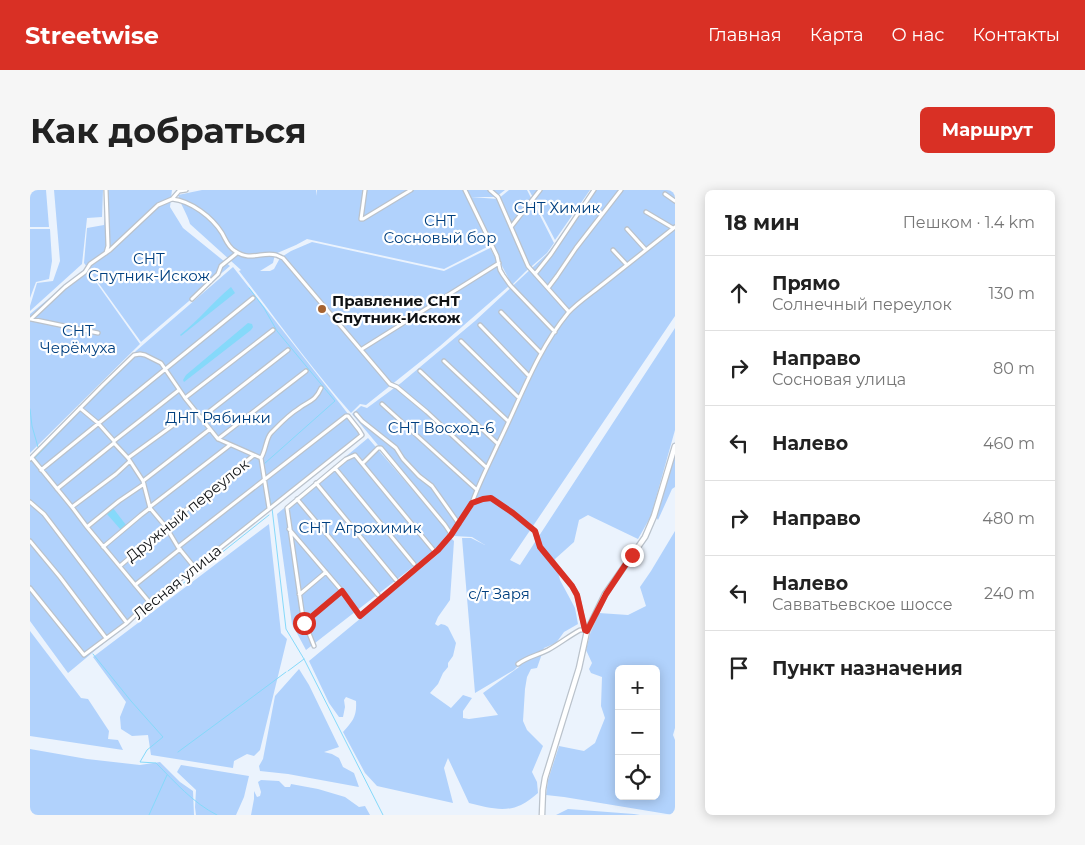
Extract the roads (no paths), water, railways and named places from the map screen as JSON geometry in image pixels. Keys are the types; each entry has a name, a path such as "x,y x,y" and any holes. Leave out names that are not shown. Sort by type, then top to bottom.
{"main road":[{"path":"542,815 545,781 579,668 586,630 606,594 645,537 654,516 675,446"}],"street":[{"path":"105,253 108,246 106,190"},
{"path":"31,319 65,287 85,272 90,264 131,231 158,205 172,199 179,191 186,190"},
{"path":"365,190 361,219 411,190"},
{"path":"465,190 486,232 503,275 510,285 555,332"},
{"path":"490,190 498,197 528,266 569,312"},
{"path":"511,226 540,190"},
{"path":"535,274 551,254 594,190"},
{"path":"548,288 621,190"},
{"path":"665,194 675,201"},
{"path":"172,199 181,200 209,218 221,231 229,247 237,253 245,256 275,254 283,258 390,384 397,387 427,412 486,467"},
{"path":"290,529 342,591 360,616 435,552 451,535 472,503 486,467 541,353 569,312 674,227 646,212"},
{"path":"627,229 646,250"},
{"path":"613,250 627,265"},
{"path":"192,299 218,274 221,266 237,253"},
{"path":"362,349 499,263"},
{"path":"41,470 253,298"},
{"path":"501,312 541,353"},
{"path":"31,319 98,333"},
{"path":"480,325 530,376"},
{"path":"185,398 273,330"},
{"path":"461,341 519,398"},
{"path":"201,418 288,350"},
{"path":"150,603 31,458 103,385 137,354 157,360 166,368 179,390 218,439 261,458"},
{"path":"444,361 508,421"},
{"path":"218,439 306,371"},
{"path":"420,371 498,444"},
{"path":"269,508 261,458 269,435 298,409 318,395 321,388"},
{"path":"57,489 179,390"},
{"path":"382,404 477,490"},
{"path":"80,408 98,423 129,460 143,482 150,508 195,568"},
{"path":"72,508 116,474 129,460 194,410"},
{"path":"356,414 396,448 407,464 432,486 459,524"},
{"name":"Лесная улица","path":"30,588 84,655 362,435 348,416 346,416 264,481"},
{"path":"87,528 210,429"},
{"path":"103,547 141,514 230,445"},
{"path":"362,463 378,448 381,448 445,525 451,535"},
{"name":"Дружный переулок","path":"120,566 164,526 254,455"},
{"path":"314,646 304,623 287,508 335,468 355,455 435,552"},
{"path":"335,468 414,564"},
{"path":"135,585 264,481"},
{"path":"316,483 396,580"},
{"path":"472,503 491,498 535,531 540,547 572,586 577,595 586,630 580,630 549,650 527,658 518,664"},
{"path":"297,499 378,595"},
{"path":"30,502 44,514 127,622"},
{"path":"30,541 106,638"},
{"path":"299,594 326,572"},
{"path":"304,623 342,591"}],"waterway":[{"path":"249,288 264,308 277,331 335,401 264,464"},
{"path":"83,408 134,358"},
{"path":"30,409 32,426 38,447"},
{"path":"42,467 35,458 80,411"},
{"path":"44,470 56,485"},
{"path":"268,491 271,504"},
{"path":"75,508 78,512"},
{"path":"272,508 286,629 304,659 383,815"},
{"path":"153,602 156,605 269,515"},
{"path":"90,528 103,544"},
{"path":"109,551 119,563"},
{"path":"121,566 136,582"},
{"path":"138,585 150,599"},
{"path":"93,654 163,737 147,750 140,762 156,763 192,798 217,815"},
{"path":"288,671 304,659"},
{"path":"178,752 286,672"},
{"path":"149,815 167,775"}],"place":[{"name":"Правление СНТ Спутник-Искож","path":"322,309"}],"park label":[{"name":"СНТ Химик","path":"557,207"},
{"name":"СНТ Сосновый бор","path":"440,228"},
{"name":"СНТ Спутник-Искож","path":"149,266"},
{"name":"СНТ Черёмуха","path":"78,338"},
{"name":"ДНТ Рябинки","path":"218,417"},
{"name":"СНТ Восход-6","path":"441,427"},
{"name":"СНТ Агрохимик","path":"360,527"},
{"name":"с/т Заря","path":"499,593"}]}
